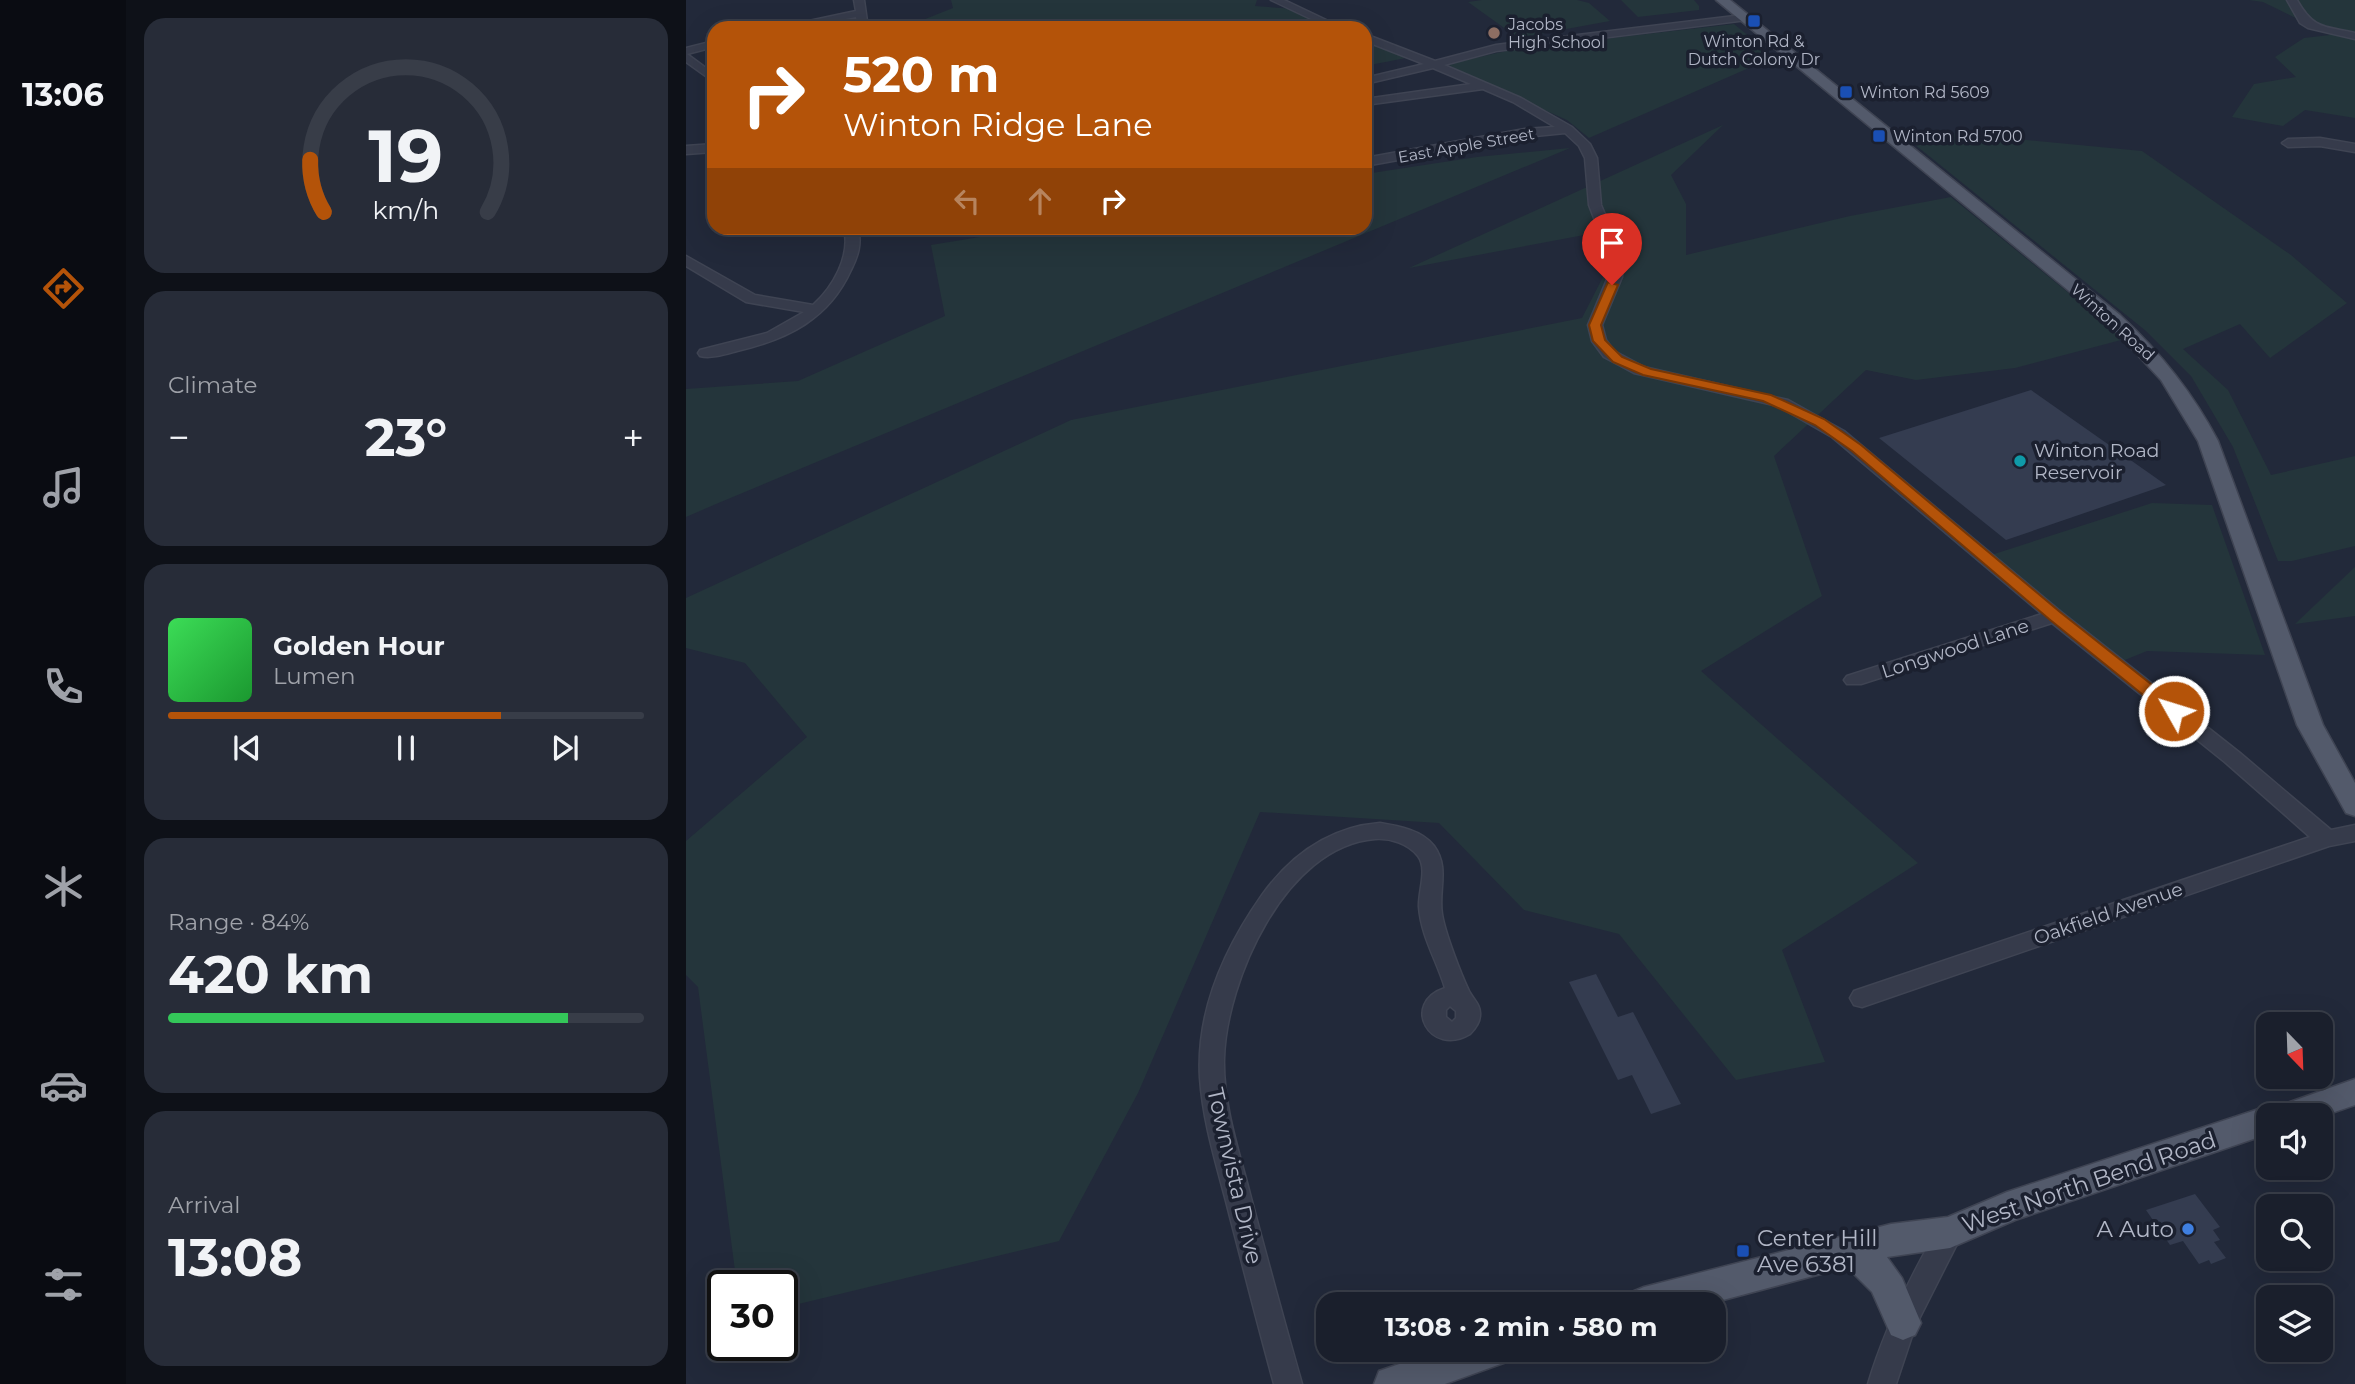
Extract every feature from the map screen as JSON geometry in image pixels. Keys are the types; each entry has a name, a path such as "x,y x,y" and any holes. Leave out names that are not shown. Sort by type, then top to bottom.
{"main road":[{"name":"Winton Road","path":"1721,0 2114,319 2168,375 2197,418 2208,441 2310,725 2355,806"},
{"path":"2322,1103 2355,1092"},
{"name":"West North Bend Road","path":"1950,1231 2007,1207 2256,1125"},
{"path":"1690,1292 1891,1240 1950,1231"},
{"path":"1849,1251 1867,1259 1882,1276 1894,1294 1903,1323"},
{"path":"1391,1384 1457,1362"}],"street":[{"path":"859,0 862,21"},
{"path":"1276,0 1322,21"},
{"path":"2292,0 2304,21 2312,26 2355,36"},
{"path":"818,21 861,13"},
{"path":"1372,79 1496,48 1742,18"},
{"path":"1372,40 1517,100 1568,128 1588,150 1595,205 1616,257 1615,277 1595,325 1599,341 1609,354 1641,370 1766,398 1817,420 1856,448 2055,616 2233,758 2327,839"},
{"path":"686,51 707,46"},
{"path":"686,57 707,74"},
{"path":"1372,101 1484,86"},
{"name":"East Apple Street","path":"1372,161 1525,133 1568,128"},
{"path":"2288,143 2320,142 2355,148"},
{"path":"686,150 707,148"},
{"path":"705,353 759,340 790,326 815,310 833,292 853,251 853,235"},
{"path":"686,260 751,299 815,310"},
{"name":"Longwood Lane","path":"1854,680 2055,616"},
{"name":"Townvista Drive","path":"1287,1384 1221,1129 1212,1077 1213,1045 1219,1008 1236,958 1284,883 1329,842 1371,830 1397,833 1427,852 1434,881 1429,902 1432,918 1451,968 1459,999"},
{"name":"Oakfield Avenue","path":"1862,998 2327,839 2355,833"},
{"name":"West North Bend Road","path":"1882,1384 1903,1323 1950,1231"}],"shaded area":[{"path":"951,0 1257,0 1255,6 1295,9 1322,21 920,21 953,8"},
{"path":"1577,0 1589,3 1610,21 1522,37 1514,35 1468,2"},
{"path":"1621,0 1694,0 1699,10 1638,17"},
{"path":"2249,0 2355,0 2355,118 2305,110 2283,126 2232,117 2254,84 2296,77 2275,57 2304,38 2330,35 2263,2"},
{"path":"1734,24 1774,57 1589,138 1567,120 1458,72 1448,64 1515,49"},
{"path":"1372,40 1416,56 1372,65"},
{"path":"1723,125 1671,175 1686,204 1686,255 1850,216 1951,197 2125,339 2015,368 1916,380 1866,370 1774,456 1822,596 1701,671 1918,863 1782,950 1825,1062 1736,1080 1619,934 1524,910 1439,823 1260,812 1138,1093 1059,1241 798,1304 798,1270 735,1270 698,987 686,975 686,841 807,737 745,663 686,648 686,598 1071,420 1582,318 1605,273 1595,233 1409,268"},
{"path":"1963,134 2142,151 2291,255 2347,303 2270,358 2240,324 2183,349 2228,390 2271,475 2355,456 2355,546 2292,561 2278,561 2233,447 2191,376 2146,331 1903,135"},
{"path":"1570,148 1372,231 1372,173 1477,157"},
{"path":"992,235 1362,235 686,517 686,389 798,381 945,316 931,245"},
{"path":"2152,503 2212,505 2265,655 2147,651 2115,664 1985,557"},
{"path":"2355,567 2355,616 2295,624"}],"building":[{"name":"Winton Road Reservoir","path":"2031,390 2166,485 2006,540 1879,438"},
{"path":"1596,974 1618,1017 1633,1012 1681,1104 1651,1114 1632,1075 1618,1080 1569,982"},
{"name":"A Auto","path":"2195,1194 2220,1227 2213,1230 2220,1240 2214,1242 2226,1258 2211,1264 2209,1260 2199,1264 2183,1241 2170,1245 2146,1210"}],"place":[{"name":"Winton Rd & Dutch Colony Dr","path":"1754,21"},
{"name":"Jacobs High School","path":"1494,33"},
{"name":"Winton Rd 5609","path":"1846,92"},
{"name":"Winton Rd 5700","path":"1879,136"},
{"name":"Winton Road Reservoir","path":"2020,461"},
{"name":"A Auto","path":"2188,1229"},
{"name":"Center Hill Ave 6381","path":"1743,1251"}],"route":[{"path":"1612,285 1595,325 1599,341 1609,354 1627,365 1648,372 1749,393 1783,403 1820,422 1856,448 2055,616 2174,711"}]}
